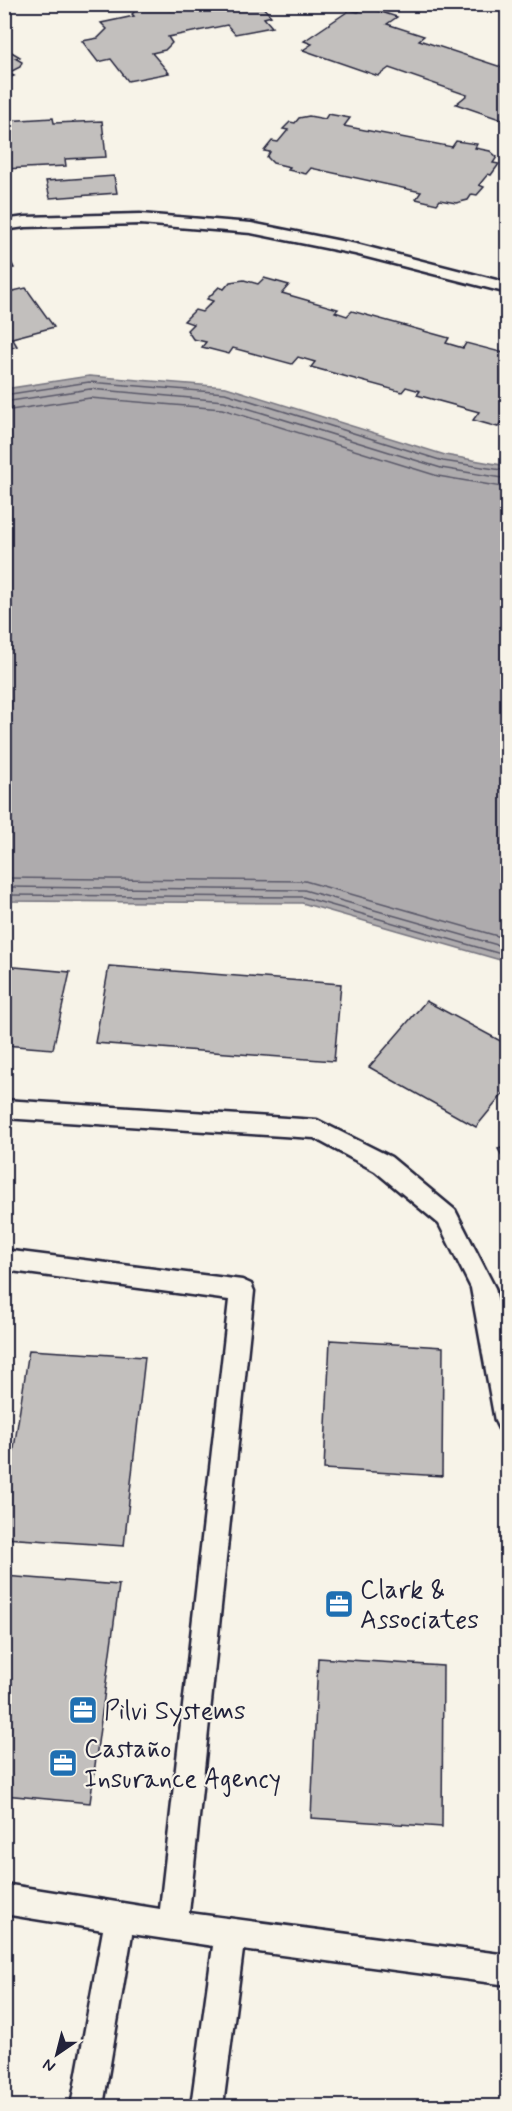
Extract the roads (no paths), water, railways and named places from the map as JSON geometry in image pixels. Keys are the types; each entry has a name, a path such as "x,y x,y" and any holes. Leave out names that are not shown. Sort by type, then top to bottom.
{"lane":[{"path":"4,225 25,222 140,219 251,228 356,249 507,288"},
{"path":"4,1109 317,1129 383,1164 447,1217 483,1288 507,1421"},
{"path":"4,1260 242,1291 173,1926"},
{"path":"4,1899 173,1926 507,1970"},
{"path":"87,2106 120,1918"},
{"path":"207,2106 230,1934"}],"water":[{"path":"89,376 226,387 445,455 507,466 507,962 302,903 5,901 5,389"}],"place":[{"name":"Clark & Associates","path":"339,1604"},
{"name":"Pilvi Systems","path":"83,1710"},
{"name":"Castaño Insurance Agency","path":"63,1763"}]}
